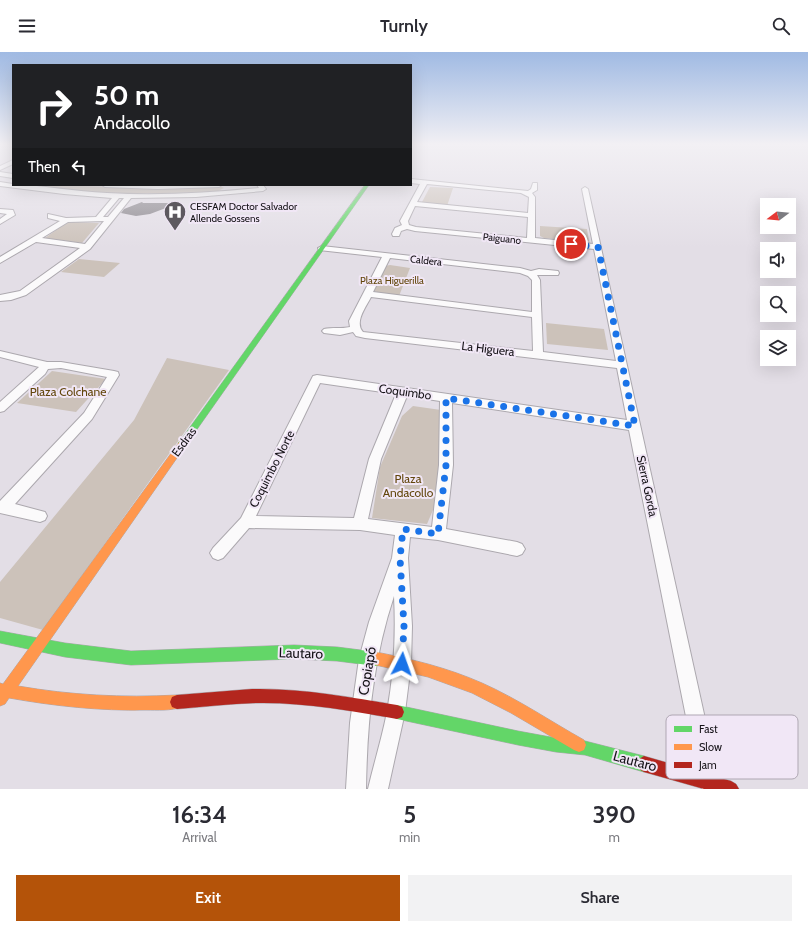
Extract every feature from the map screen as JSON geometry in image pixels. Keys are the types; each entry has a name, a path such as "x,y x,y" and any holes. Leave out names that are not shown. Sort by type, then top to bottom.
{"street":[{"path":"412,181 522,192 528,194 532,197 531,240"},
{"path":"396,234 398,230 406,226 404,221 424,182"},
{"path":"0,184 12,185"},
{"path":"528,194 534,190 535,184"},
{"path":"17,186 86,194 129,196 219,193 261,187"},
{"path":"26,187 32,186"},
{"path":"219,193 227,189 225,186"},
{"name":"Esdras","path":"2,694 38,646 366,186"},
{"name":"Sierra Gorda","path":"586,189 695,715"},
{"path":"98,219 118,195"},
{"path":"0,298 11,297 23,293 87,247 129,196"},
{"path":"414,204 531,215"},
{"path":"0,211 10,212 11,215 0,222"},
{"path":"51,216 66,220 111,219"},
{"path":"0,261 66,220"},
{"name":"Paiguano","path":"406,226 415,229 598,247"},
{"path":"34,239 87,247"},
{"name":"Caldera","path":"322,248 520,271 530,274 539,272 555,273"},
{"path":"327,332 340,332 356,329 354,322 388,256"},
{"path":"530,274 536,280 538,355"},
{"path":"368,294 537,315"},
{"name":"La Higuera","path":"356,329 360,334 365,335 622,365"},
{"path":"0,354 40,363 45,366 61,365 114,375 88,416 2,507"},
{"path":"0,408 41,372 45,366"},
{"name":"Coquimbo","path":"317,379 635,426"},
{"name":"Coquimbo Norte","path":"218,553 246,522 317,379"},
{"path":"360,524 375,459 403,391"},
{"path":"438,534 446,465 446,398"},
{"path":"2,507 40,516"},
{"path":"246,522 360,524 438,534 517,549"},
{"name":"Copiapó","path":"378,789 396,712 402,664 404,626 400,558 403,529"},
{"name":"Copiapó","path":"356,789 357,747 368,658 377,624 400,558"},
{"name":"Lautaro","path":"0,637 75,653 131,658 168,658 273,652 320,653 368,658 402,664 442,675 467,684 585,748"},
{"name":"Lautaro","path":"2,694 112,702 166,703 227,698 281,697 328,700 362,705 518,738 556,745 585,748 666,770"},
{"name":"Lautaro","path":"698,779 731,789"}],"green space":[{"path":"32,186 224,188 216,192 113,194"},
{"path":"430,187 453,188 447,206 422,202"},
{"path":"66,223 99,223 82,243 45,238"},
{"path":"540,226 587,229 589,241 544,238 540,236"},
{"path":"79,259 120,263 104,277 61,272"},
{"name":"Plaza Higuerilla","path":"390,265 410,268 399,296 372,291 385,266"},
{"path":"546,323 604,329 608,350 547,344"},
{"path":"167,358 229,370 43,630 0,618 0,582 134,420"},
{"name":"Plaza Colchane","path":"52,371 106,379 76,412 17,403"},
{"name":"Plaza Andacollo","path":"413,406 441,410 439,496 427,524 372,518 380,467 402,416"}],"building":[{"path":"142,202 179,203 150,214 136,216 121,213 124,209"}],"traffic: fast":[{"path":"183,443 366,186"},
{"path":"0,637 65,650 131,658 294,652 337,654 376,659"},
{"path":"397,712 518,738 556,745 585,748 644,764"}],"traffic: slow":[{"path":"0,699 183,443"},
{"path":"376,659 428,670 477,688 516,708 579,745"},
{"path":"0,690 88,702 133,704 177,702"}],"traffic: jam":[{"path":"177,702 263,696 330,701 397,712"},
{"path":"644,764 666,770"},
{"path":"696,779 731,789"}],"place":[{"name":"CESFAM Doctor Salvador Allende Gossens","path":"175,232"}],"route":[{"path":"402,664 404,626 400,558 403,529 438,534 444,491 447,449 446,398 635,426 598,247 571,244"}]}
